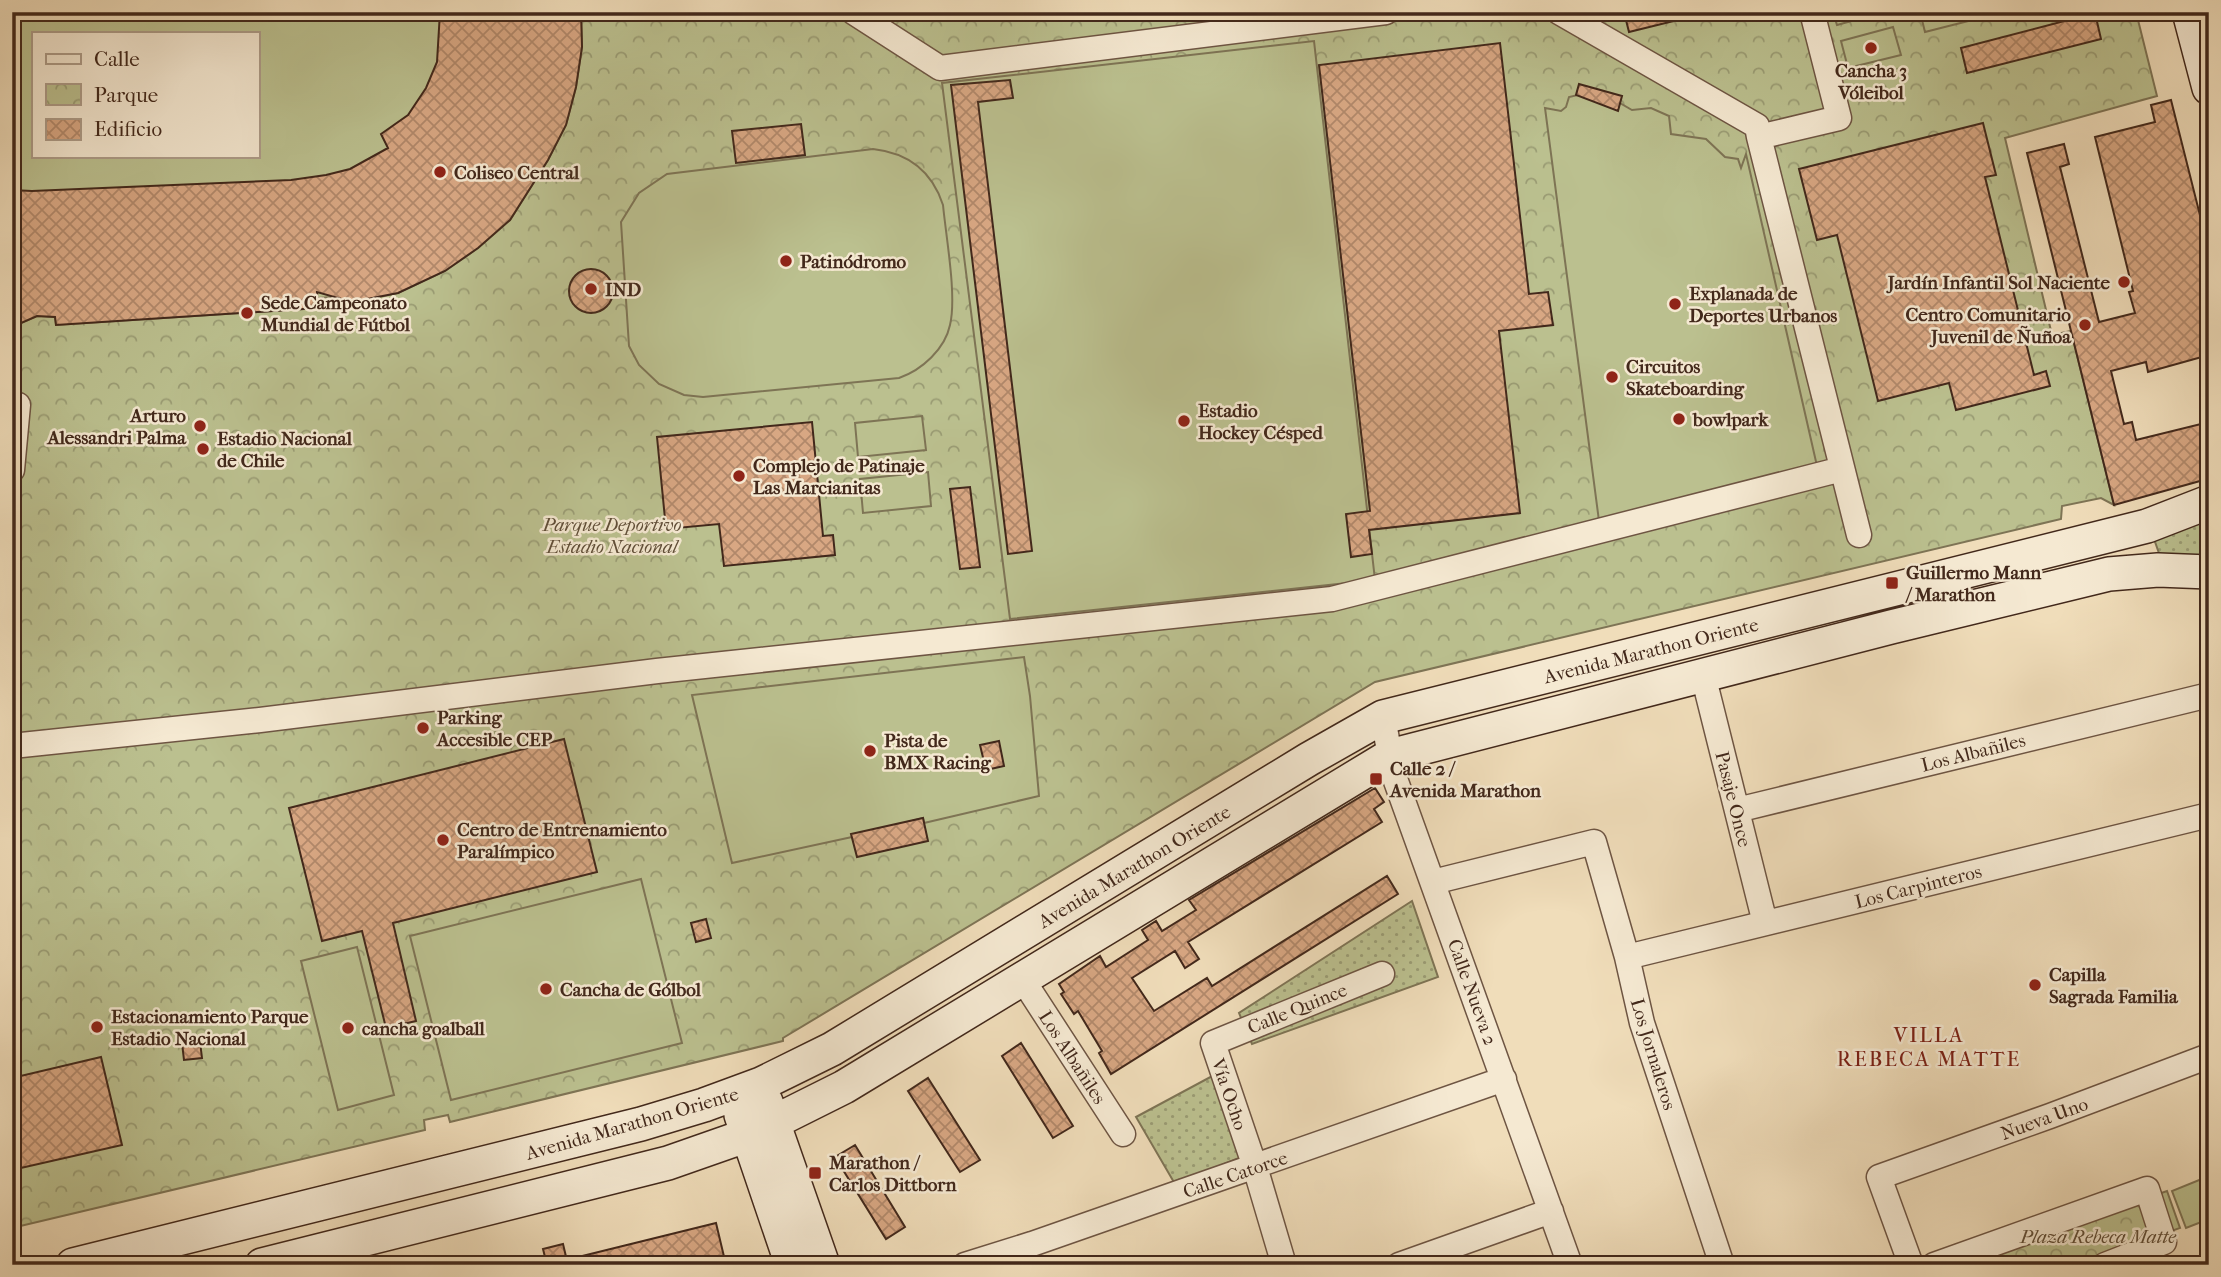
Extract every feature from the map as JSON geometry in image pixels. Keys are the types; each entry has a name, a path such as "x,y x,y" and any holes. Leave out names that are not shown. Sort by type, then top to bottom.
{"main road":[{"path":"2189,12 2209,88"},
{"name":"Avenida Marathon Oriente","path":"73,1265 640,1124 748,1089 832,1049 1309,759 1383,717 2147,526 2209,502"},
{"name":"Avenida Marathon Oriente","path":"262,1265 668,1163 761,1129 844,1087 1390,756 2109,574 2158,570 2209,572"},
{"path":"1156,853 1178,884"},
{"path":"792,1265 786,1203 798,1156 804,1137 816,1117 844,1087"},
{"path":"748,1089 786,1203 823,1265"},
{"path":"519,1155 531,1199"},
{"path":"668,1163 728,1167 752,1179 786,1203"}],"street":[{"path":"853,12 940,68 1386,12"},
{"path":"1559,12 1757,125 1859,535"},
{"path":"1759,137 1839,118 1812,12"},
{"path":"12,470 18,405"},
{"path":"12,746 260,720 657,670 1332,599 1842,469"},
{"name":"Pasaje Once","path":"1703,676 1765,923"},
{"name":"Los Albañiles","path":"1737,810 2209,695"},
{"name":"Calle Nueva 2","path":"1383,717 1393,773 1570,1265"},
{"name":"Los Carpinteros","path":"1627,957 2209,816"},
{"name":"Los Jornaleros","path":"1433,882 1594,842 1627,957 1642,1023 1722,1265"},
{"name":"Calle Quince","path":"1213,1043 1382,974"},
{"name":"Los Albañiles","path":"1023,980 1123,1134"},
{"name":"Vía Ocho","path":"1213,1043 1255,1167 1284,1265"},
{"name":"Nueva Uno","path":"1911,1265 1879,1177 2209,1056"},
{"name":"Calle Catorce","path":"965,1265 1504,1079"},
{"path":"1934,1265 2147,1189 2164,1242 2105,1265"},
{"path":"1399,1265 1551,1211"}],"green space":[{"name":"Parque Deportivo Estadio Nacional","path":"12,12 2136,12 2157,96 2005,138 2052,335 2071,331 2114,505 2101,498 2062,506 2061,519 1375,682 783,1038 783,1041 450,1122 448,1115 424,1120 425,1130 12,1228"},
{"name":"Coliseo Central","path":"12,12 581,12 582,47 576,87 566,125 548,160 510,220 478,248 445,271 398,293 352,302 333,297 318,298 318,308 56,325 55,317 37,316 12,327"},
{"path":"1833,12 1884,12 1837,25"},
{"path":"1920,12 1991,12 1992,15 1925,32"},
{"name":"Cancha 3 Vóleibol","path":"1893,27 1901,55 1848,68 1841,41"},
{"path":"1314,41 1375,580 1010,619 942,83"},
{"name":"Explanada de Deportes Urbanos","path":"1582,94 1618,102 1632,110 1651,108 1669,116 1671,134 1706,139 1725,157 1738,159 1741,168 1746,154 1817,466 1599,521 1545,108 1561,111 1566,107 1569,97"},
{"name":"Patinódromo","path":"873,149 898,155 926,173 943,205 952,283 952,313 947,334 931,358 916,370 899,378 703,397 684,395 659,384 639,365 629,346 621,222 639,193 667,174"},
{"path":"922,416 926,450 858,457 855,423"},
{"path":"928,472 931,506 863,513 860,479"},
{"path":"2209,514 2209,560 2160,556 2153,536"},
{"name":"Pista de BMX Racing","path":"1024,657 1039,796 924,823 923,818 852,837 732,863 692,695"},
{"name":"Cancha de Gólbol","path":"641,879 682,1043 451,1100 410,936"},
{"path":"1412,901 1438,977 1252,1044 1239,1013"},
{"name":"cancha goalball","path":"357,947 394,1095 338,1110 301,961"},
{"path":"1216,1074 1244,1156 1175,1184 1136,1117"},
{"path":"2209,1176 2209,1219 2186,1228 2172,1191"},
{"name":"Plaza Rebeca Matte","path":"2167,1191 2180,1228 2076,1265 1953,1265"}],"building":[{"name":"Coliseo Central","path":"440,12 581,12 582,47 576,87 566,125 548,160 510,220 478,248 445,271 398,293 352,302 317,292 318,308 56,325 55,317 37,316 12,327 12,190 291,180 350,169 388,148 381,134 408,115 426,88 437,62"},
{"path":"1624,12 1686,12 1686,18 1629,32"},
{"path":"2095,13 2101,39 1967,73 1961,48"},
{"path":"1500,43 1529,294 1548,292 1553,325 1499,331 1520,513 1369,530 1372,554 1351,557 1346,514 1370,511 1319,65"},
{"path":"1010,80 1013,98 978,102 1032,551 1008,554 951,85"},
{"path":"1579,84 1622,96 1618,111 1576,95"},
{"name":"Jardín Infantil Sol Naciente","path":"2171,100 2209,251 2209,355 2148,372 2146,362 2111,371 2124,424 2132,422 2136,440 2209,422 2209,476 2200,481 2114,505 2027,153 2064,144 2069,164 2060,167 2099,322 2135,313 2129,292 2133,291 2095,137 2155,122 2151,105"},
{"path":"1983,123 1996,175 1985,177 2034,375 2046,371 2050,386 1956,410 1949,383 1878,401 1837,235 1817,240 1799,169"},
{"path":"801,124 805,155 736,163 732,131"},
{"name":"IND","path":"591,269 607,275 613,291 607,307 591,313 575,307 569,291 575,275"},
{"name":"Complejo de Patinaje Las Marcianitas","path":"812,422 823,536 833,535 835,555 724,566 719,524 666,529 657,437"},
{"path":"970,487 980,567 960,569 950,489"},
{"name":"Centro de Entrenamiento Paralímpico","path":"564,739 597,872 393,923 416,1021 386,1028 362,931 322,941 289,808"},
{"path":"999,741 1004,766 986,770 980,745"},
{"path":"1375,788 1384,802 1374,809 1382,822 1188,942 1199,959 1185,968 1175,951 1132,978 1154,1011 1207,978 1212,986 1387,876 1398,894 1111,1074 1099,1053 1102,1051 1078,1011 1074,1014 1061,994 1064,992 1059,984 1100,956 1106,967 1148,940 1142,930 1156,921 1162,931 1196,910 1189,900"},
{"path":"923,818 928,841 857,857 851,834"},
{"path":"706,919 711,938 696,942 691,923"},
{"path":"200,1042 202,1058 184,1060 182,1043"},
{"path":"1021,1043 1073,1126 1053,1138 1002,1056"},
{"path":"101,1057 122,1145 12,1170 12,1078"},
{"path":"928,1078 980,1160 960,1172 908,1091"},
{"path":"855,1145 905,1227 886,1239 835,1157"},
{"path":"716,1223 726,1265 571,1265 570,1259"},
{"path":"563,1244 568,1265 547,1265 543,1249"}],"place":[{"name":"Cancha 3 Vóleibol","path":"1871,48"},
{"name":"Coliseo Central","path":"440,172"},
{"name":"Patinódromo","path":"786,261"},
{"name":"Jardín Infantil Sol Naciente","path":"2124,282"},
{"name":"IND","path":"591,289"},
{"name":"Explanada de Deportes Urbanos","path":"1675,304"},
{"name":"Sede Campeonato Mundial de Fútbol","path":"247,313"},
{"name":"Centro Comunitario Juvenil de Ñuñoa","path":"2085,325"},
{"name":"Circuitos Skateboarding","path":"1612,377"},
{"name":"bowlpark","path":"1679,419"},
{"name":"Estadio Hockey Césped","path":"1184,421"},
{"name":"Arturo Alessandri Palma","path":"200,426"},
{"name":"Estadio Nacional de Chile","path":"203,449"},
{"name":"Complejo de Patinaje Las Marcianitas","path":"739,476"},
{"name":"Guillermo Mann / Marathon","path":"1892,583"},
{"name":"Parking Accesible CEP","path":"423,728"},
{"name":"Pista de BMX Racing","path":"870,751"},
{"name":"Calle 2 / Avenida Marathon","path":"1376,779"},
{"name":"Centro de Entrenamiento Paralímpico","path":"443,840"},
{"name":"Capilla Sagrada Familia","path":"2035,985"},
{"name":"Cancha de Gólbol","path":"546,989"},
{"name":"Estacionamiento Parque Estadio Nacional","path":"97,1027"},
{"name":"cancha goalball","path":"348,1028"},
{"name":"Marathon / Carlos Dittborn","path":"815,1173"}],"district":[{"name":"VILLA REBECA MATTE","path":"1929,1047"}]}
